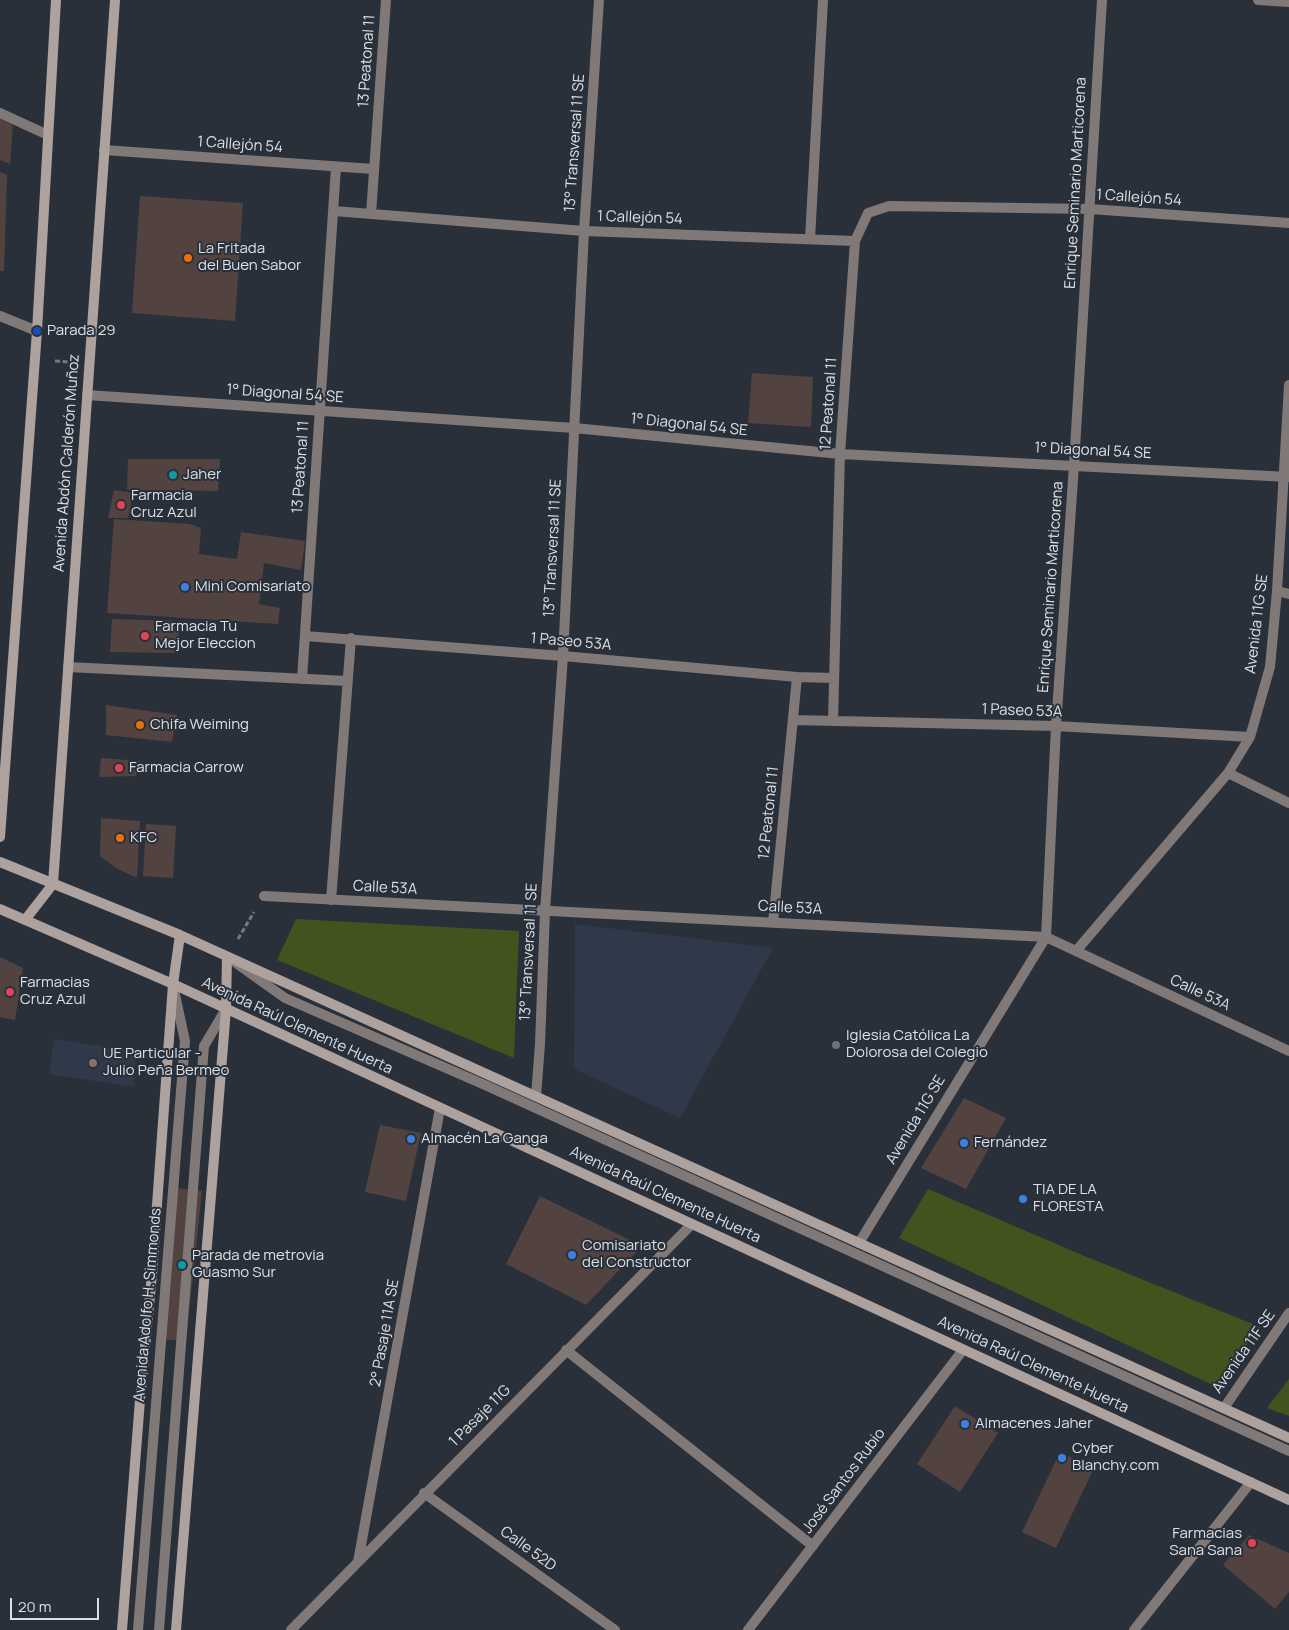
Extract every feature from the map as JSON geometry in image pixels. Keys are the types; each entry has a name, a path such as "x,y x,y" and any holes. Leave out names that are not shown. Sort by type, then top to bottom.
{"main road":[{"path":"0,837 37,331 56,0"},
{"name":"Avenida Abdón Calderón Muñoz","path":"53,884 115,0"},
{"path":"0,862 227,956 1289,1438"},
{"path":"25,920 53,884"},
{"name":"Avenida Raúl Clemente Huerta","path":"0,909 172,984 1289,1500"},
{"name":"Avenida Adolfo H. Simmonds","path":"122,1630 152,1274 172,984 180,935"},
{"path":"176,1630 226,1009 227,956"}],"street":[{"name":"13 Peatonal 11","path":"371,214 386,0"},
{"name":"13° Transversal 11 SE","path":"536,1096 545,911 563,656 584,231 599,0"},
{"path":"810,239 823,0"},
{"name":"Enrique Seminario Marticorena","path":"1046,937 1056,726 1102,0"},
{"path":"1258,0 1289,2"},
{"path":"0,113 48,135"},
{"name":"1 Callejón 54","path":"104,150 373,169"},
{"name":"13 Peatonal 11","path":"302,679 336,167"},
{"name":"12 Peatonal 11","path":"833,721 840,454 855,241 868,213 889,206 987,208"},
{"name":"1 Callejón 54","path":"987,208 1090,210 1289,223"},
{"name":"1 Callejón 54","path":"334,211 584,231 855,241"},
{"path":"0,316 37,331"},
{"name":"Avenida 11G SE","path":"1076,951 1228,773 1250,737 1270,667 1287,477 1289,385"},
{"name":"1° Diagonal 54 SE","path":"87,395 574,428 840,454 1287,477"},
{"path":"1277,591 1289,594"},
{"name":"1 Paseo 53A","path":"304,636 351,638 797,677 834,678"},
{"path":"332,900 351,638"},
{"path":"68,667 347,681"},
{"name":"12 Peatonal 11","path":"773,923 797,677"},
{"name":"1 Paseo 53A","path":"794,720 1056,726 1250,737"},
{"path":"1228,773 1289,803"},
{"name":"Calle 53A","path":"264,896 1046,937 1289,1051"},
{"name":"Avenida 11G SE","path":"859,1243 1046,937"},
{"path":"227,956 285,998 485,1085 1289,1450"},
{"name":"Avenida Adolfo H. Simmonds","path":"138,1630 185,1041 172,984"},
{"path":"159,1630 204,1046 226,1009"},
{"name":"2° Pasaje 11A SE","path":"358,1563 440,1108"},
{"name":"1 Pasaje 11G","path":"291,1630 424,1493 692,1224"},
{"name":"Avenida 11F SE","path":"1224,1408 1289,1313"},
{"path":"566,1350 813,1546"},
{"name":"José Santos Rubio","path":"748,1630 963,1350"},
{"path":"1134,1630 1252,1482"},
{"name":"Calle 52D","path":"424,1493 615,1630"}],"path":[{"path":"35,360 89,364"},
{"path":"227,956 264,896"}],"shaded area":[{"path":"575,924 773,948 680,1118 574,1069"},
{"name":"UE Particular - Julio Peña Bermeo","path":"54,1039 136,1051 134,1087 49,1074"}],"green space":[{"path":"296,919 519,931 514,1058 277,960"},
{"path":"928,1189 1082,1255 1260,1327 1217,1387 899,1238"},
{"path":"1289,1379 1289,1416 1267,1408"}],"building":[{"path":"0,119 13,125 10,164 0,160"},
{"path":"0,172 7,175 4,271 0,271"},
{"name":"La Fritada del Buen Sabor","path":"140,196 243,203 235,321 132,313"},
{"path":"752,373 813,377 811,427 748,423"},
{"name":"Jaher","path":"128,459 220,459 218,491 127,490"},
{"name":"Farmacia Cruz Azul","path":"114,490 133,493 128,518 108,518"},
{"name":"Mini Comisariato","path":"114,519 190,524 201,528 199,554 237,559 241,532 305,541 301,570 264,563 259,604 280,608 278,624 107,613"},
{"name":"Farmacia Tu Mejor Eleccion","path":"112,619 180,621 177,653 110,652"},
{"name":"Chifa Weiming","path":"106,705 177,715 172,742 106,735"},
{"name":"Farmacia Carrow","path":"101,758 140,761 136,776 99,777"},
{"name":"KFC","path":"101,818 140,821 137,878 116,868 100,856"},
{"path":"146,824 176,826 173,878 143,876"},
{"name":"Farmacias Cruz Azul","path":"0,957 23,968 15,1020 0,1017"},
{"name":"Fernández","path":"964,1098 1006,1118 966,1189 921,1168"},
{"path":"380,1125 421,1133 406,1201 365,1192"},
{"name":"Parada de metrovia Guasmo Sur","path":"177,1188 202,1191 186,1341 162,1339"},
{"name":"Comisariato del Constructor","path":"540,1196 642,1246 586,1305 506,1264"},
{"path":"955,1406 998,1433 960,1492 917,1464"},
{"path":"1060,1452 1094,1468 1056,1548 1022,1532"},
{"path":"1249,1535 1289,1553 1289,1592 1275,1609 1223,1565"}],"place":[{"name":"La Fritada del Buen Sabor","path":"188,258"},
{"name":"Parada 29","path":"37,331"},
{"name":"Jaher","path":"173,475"},
{"name":"Farmacia Cruz Azul","path":"121,505"},
{"name":"Mini Comisariato","path":"185,587"},
{"name":"Farmacia Tu Mejor Eleccion","path":"145,636"},
{"name":"Chifa Weiming","path":"140,725"},
{"name":"Farmacia Carrow","path":"119,768"},
{"name":"KFC","path":"120,838"},
{"name":"Farmacias Cruz Azul","path":"10,992"},
{"name":"Iglesia Católica La Dolorosa del Colegio","path":"836,1045"},
{"name":"UE Particular - Julio Peña Bermeo","path":"93,1063"},
{"name":"Almacén La Ganga","path":"411,1139"},
{"name":"Fernández","path":"964,1143"},
{"name":"TIA DE LA FLORESTA","path":"1023,1199"},
{"name":"Comisariato del Constructor","path":"572,1255"},
{"name":"Parada de metrovia Guasmo Sur","path":"182,1265"},
{"name":"Almacenes Jaher","path":"965,1424"},
{"name":"Cyber Blanchy.com","path":"1062,1458"},
{"name":"Farmacias Sana Sana","path":"1252,1543"}]}
